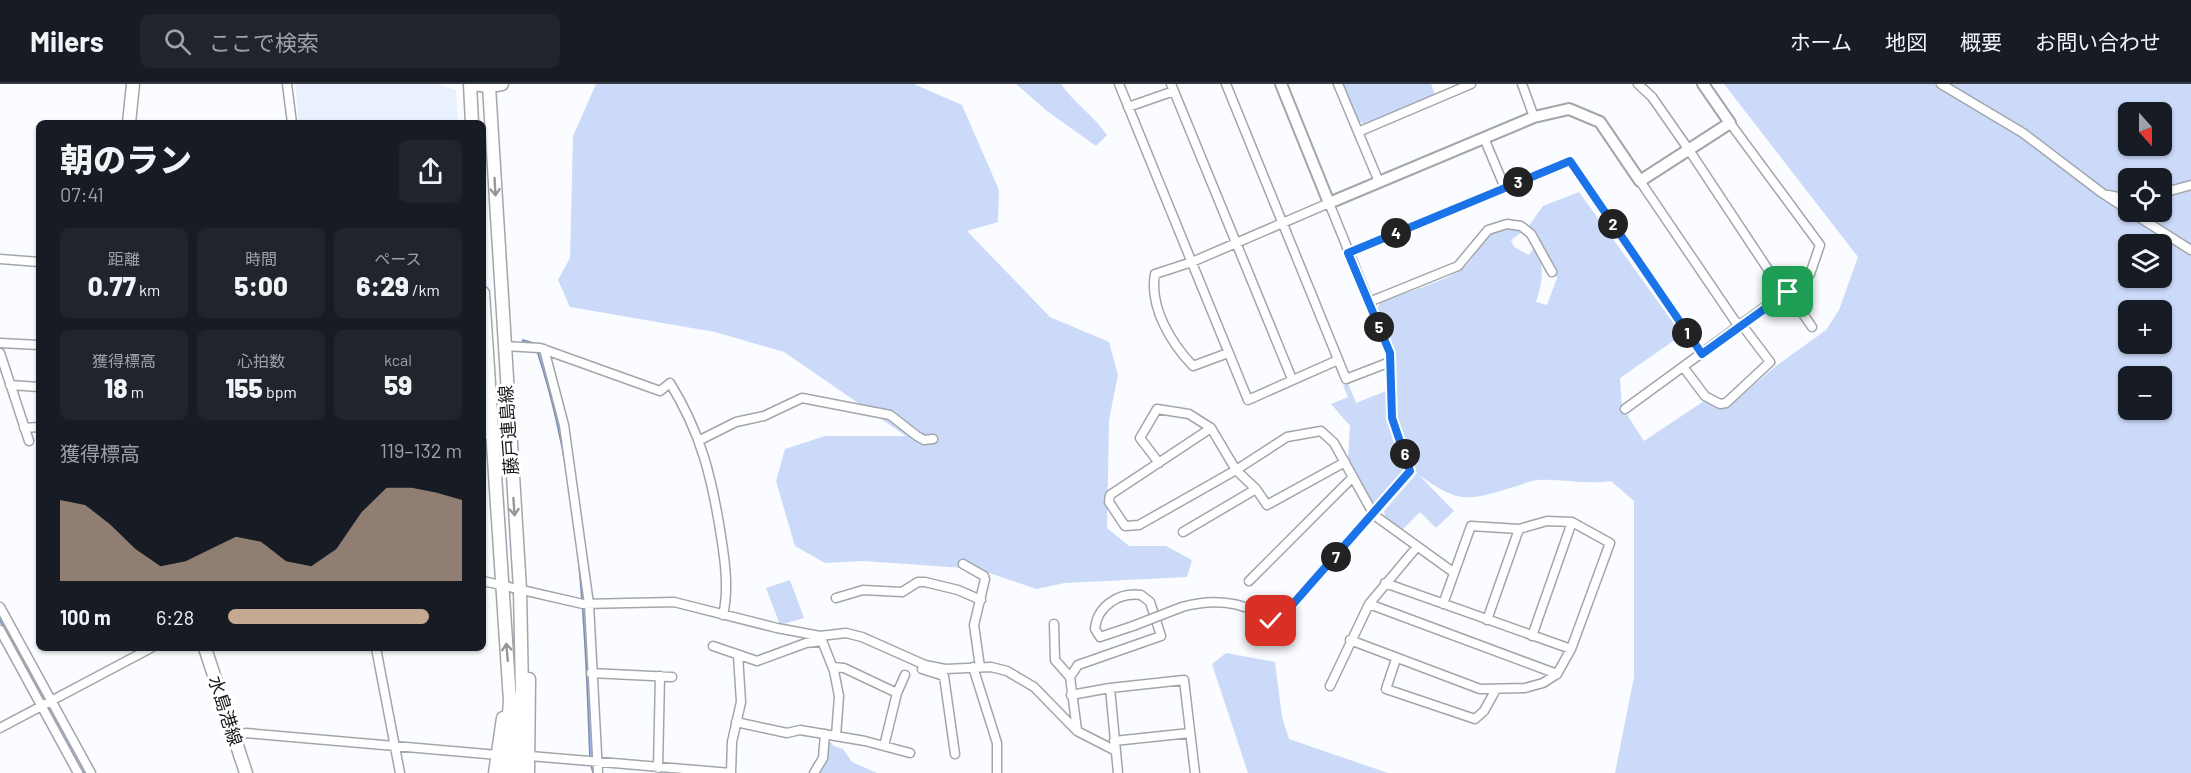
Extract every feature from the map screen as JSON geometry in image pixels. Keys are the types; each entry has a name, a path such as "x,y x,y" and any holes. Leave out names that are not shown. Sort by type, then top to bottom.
{"main road":[{"path":"129,120 133,84"},
{"name":"藤戸連島線","path":"472,120 471,84 494,85 504,346 522,643 521,736 516,773"},
{"name":"藤戸連島線","path":"486,400 487,435 509,678 509,736 504,773"},
{"path":"522,643 531,687 528,773"},
{"name":"水島港線","path":"206,651 246,773"},
{"path":"495,773 509,678"}],"street":[{"path":"287,84 292,120"},
{"path":"1119,84 1248,400 1283,387 1292,379 1338,360"},
{"path":"1226,84 1346,379 1390,362"},
{"path":"1077,731 1070,677 1078,665 1161,636 1150,602 1146,597 1133,594 1124,595 1107,604 1097,614 1095,629 1098,634 1106,636 1133,626 1182,607 1202,602 1232,603 1256,611 1271,621 1278,621 1374,515 1410,471 1392,418 1390,353 1281,84"},
{"path":"1338,84 1379,182"},
{"path":"1358,132 1471,84"},
{"path":"1522,84 1534,117"},
{"path":"1638,84 1652,97 1781,290 1788,292 1812,327"},
{"path":"1625,409 1810,274 1820,245 1703,84"},
{"path":"1941,84 2023,133 2118,204"},
{"path":"1128,107 1173,87 1292,379"},
{"path":"1228,353 1193,366 1176,349 1152,291 1155,274 1192,262 1534,117 1569,109 1600,122 1735,321 1742,325 1770,362 1726,403 1720,404 1705,396 1684,368"},
{"path":"1640,181 1730,123"},
{"path":"1484,138 1505,188"},
{"path":"1348,253 1570,161 1702,354"},
{"path":"2172,190 2191,185"},
{"path":"2102,194 2118,197"},
{"path":"2147,222 2191,250"},
{"path":"1369,302 1458,266 1488,230 1507,224 1521,226 1531,234 1551,272"},
{"path":"0,259 36,262"},
{"path":"0,343 36,345"},
{"path":"504,346 540,348 660,391 670,382 700,440 711,477 724,559 723,615"},
{"path":"540,348 564,425 586,604 598,773"},
{"path":"0,353 29,441"},
{"path":"10,385 36,387"},
{"path":"700,440 736,422 764,416 802,398 890,415 924,440 933,439"},
{"path":"1159,463 1140,438 1157,409 1189,414 1211,428 1236,470 1256,489 1267,505 1345,462"},
{"path":"24,428 36,427"},
{"path":"1211,428 1110,495 1109,502 1125,526 1139,525 1236,470 1287,437 1321,431 1328,435 1374,515 1416,548 1453,572"},
{"path":"487,435 510,440"},
{"path":"1249,581 1353,477"},
{"path":"1183,532 1256,489"},
{"path":"1350,640 1480,689 1495,691 1543,683 1557,674 1571,649 1610,543 1572,522 1546,521 1519,529 1471,526 1443,604"},
{"path":"1532,636 1572,522"},
{"path":"1487,620 1519,529"},
{"path":"1330,686 1369,604 1416,548"},
{"path":"963,564 984,576 985,585 974,625 976,667 997,742 997,773"},
{"path":"486,582 586,604 674,602 821,638"},
{"path":"836,598 863,590 903,592 918,582 925,582 958,590 981,600"},
{"path":"1385,583 1571,649"},
{"path":"1369,604 1557,674"},
{"path":"0,607 78,773"},
{"path":"1054,624 1055,660 1070,677"},
{"path":"0,630 91,773"},
{"path":"713,645 750,660 765,660 806,643 846,633 862,637 914,660 945,669 976,667 1007,671 1034,687 1077,731 1114,745 1190,733"},
{"path":"821,638 832,667 839,696 836,736"},
{"path":"0,728 145,651"},
{"path":"377,651 398,747 400,773"},
{"path":"530,756 596,764 731,773 732,742 741,702 738,654"},
{"path":"1396,659 1386,689 1475,718 1484,711 1495,691"},
{"path":"914,660 919,669 944,676 956,754"},
{"path":"832,667 844,669 897,693"},
{"path":"591,673 672,677"},
{"path":"884,746 897,693 905,675"},
{"path":"658,768 660,676"},
{"path":"1071,694 1184,680 1195,773"},
{"path":"1110,688 1118,773"},
{"path":"736,722 787,733 800,730 825,734 910,753"},
{"path":"234,737 246,733 498,754"},
{"path":"814,773 823,758 825,734"}],"shaded area":[{"path":"295,84 435,84 456,90 458,120 299,120"},
{"path":"596,84 914,84 962,105 999,190 998,222 967,231 1050,317 1109,342 1118,375 1109,420 1107,528 1129,546 1166,546 1192,560 1187,577 1065,583 1036,589 978,569 863,561 825,563 795,546 776,481 785,449 825,436 906,436 784,352 715,332 570,307 558,280 570,258 573,136"},
{"path":"1016,84 1061,84 1107,135 1096,146 1047,111"},
{"path":"1343,84 1431,84 1435,95 1364,124 1358,121"},
{"path":"1724,84 2191,84 2191,773 1615,773 1634,677 1634,501 1611,481 1537,480 1482,496 1462,497 1443,490 1419,475 1454,511 1436,528 1420,512 1402,530 1385,518 1384,511 1417,473 1399,427 1395,408 1393,351 1377,310 1380,302 1435,282 1462,269 1492,232 1509,228 1522,232 1511,240 1514,247 1529,255 1535,246 1542,274 1536,302 1547,305 1557,278 1536,235 1528,227 1543,206 1579,192 1682,335 1620,378 1622,407 1644,441 1704,401 1721,409 1729,406 1776,366 1826,330 1839,310 1858,257"},
{"path":"1348,383 1356,403 1386,391 1391,428 1404,470 1402,477 1378,505 1373,505 1348,459 1350,426 1331,404 1348,397 1343,385"},
{"path":"790,580 804,618 780,625 766,588"},
{"path":"1226,653 1275,662 1282,717 1289,739 1388,773 1248,773 1212,664"},
{"path":"827,738 834,746 843,749 852,762 877,773 817,773"}],"water":[{"path":"523,340 538,344 564,446 573,498 584,603 593,761 596,773 593,773 590,761 586,658 578,554 563,450 537,351 534,346 522,343"},
{"path":"0,615 86,773 83,773 0,621"}],"route":[{"path":"1271,621 1278,621 1374,515 1410,471 1392,418 1390,353 1348,253 1570,161 1702,354 1788,292"}]}
